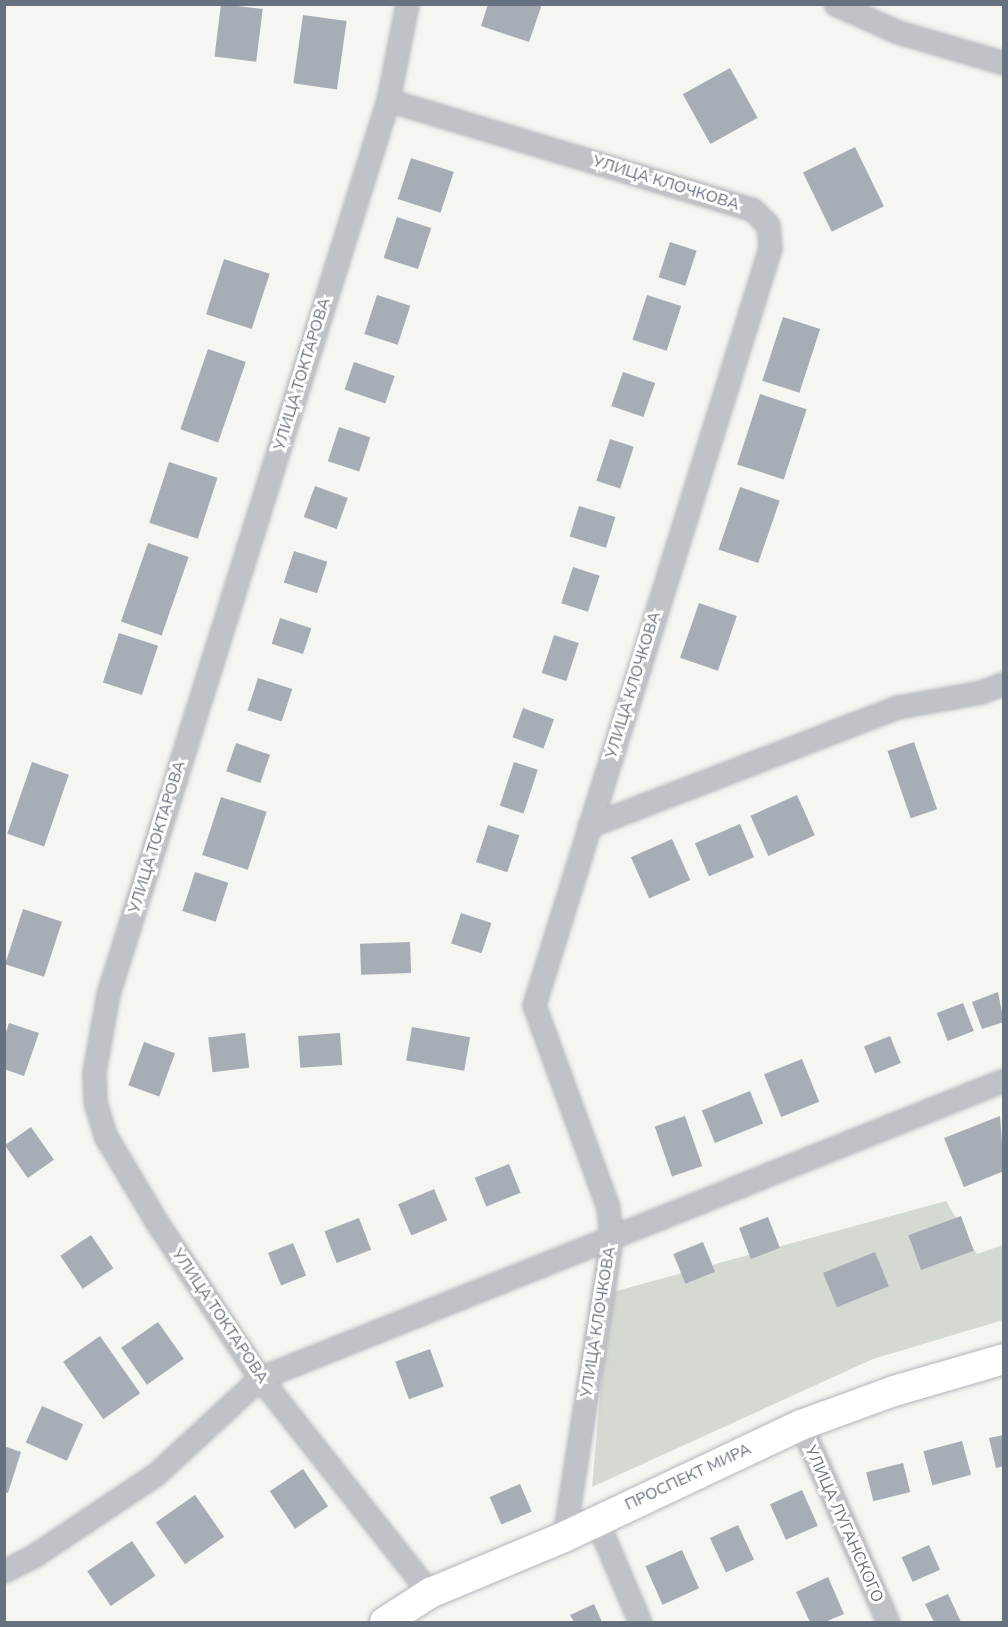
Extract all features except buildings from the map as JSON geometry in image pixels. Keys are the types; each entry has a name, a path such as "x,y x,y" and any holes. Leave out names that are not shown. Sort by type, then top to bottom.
{"main road":[{"name":"ПРОСПЕКТ МИРА","path":"385,1623 430,1593 564,1537 596,1519 801,1425 894,1391 1004,1359"}],"street":[{"name":"УЛИЦА ТОКТАРОВА","path":"407,4 388,100 108,994 94,1072 95,1102 106,1137 123,1169 260,1378 430,1593"},
{"path":"835,4 898,32 1004,63"},
{"name":"УЛИЦА КЛОЧКОВА","path":"388,100 752,209 768,225 770,248 534,1005 608,1207 611,1240 564,1537"},
{"path":"589,826 898,707 981,692 1004,683"},
{"path":"4,1571 35,1556 156,1474 260,1378 611,1240 1004,1080"},
{"name":"УЛИЦА ЛУГАНСКОГО","path":"801,1425 888,1623"},
{"path":"596,1519 640,1623"}],"shaded area":[{"path":"946,1201 977,1254 1003,1245 1003,1320 873,1359 592,1487 609,1293"}]}
